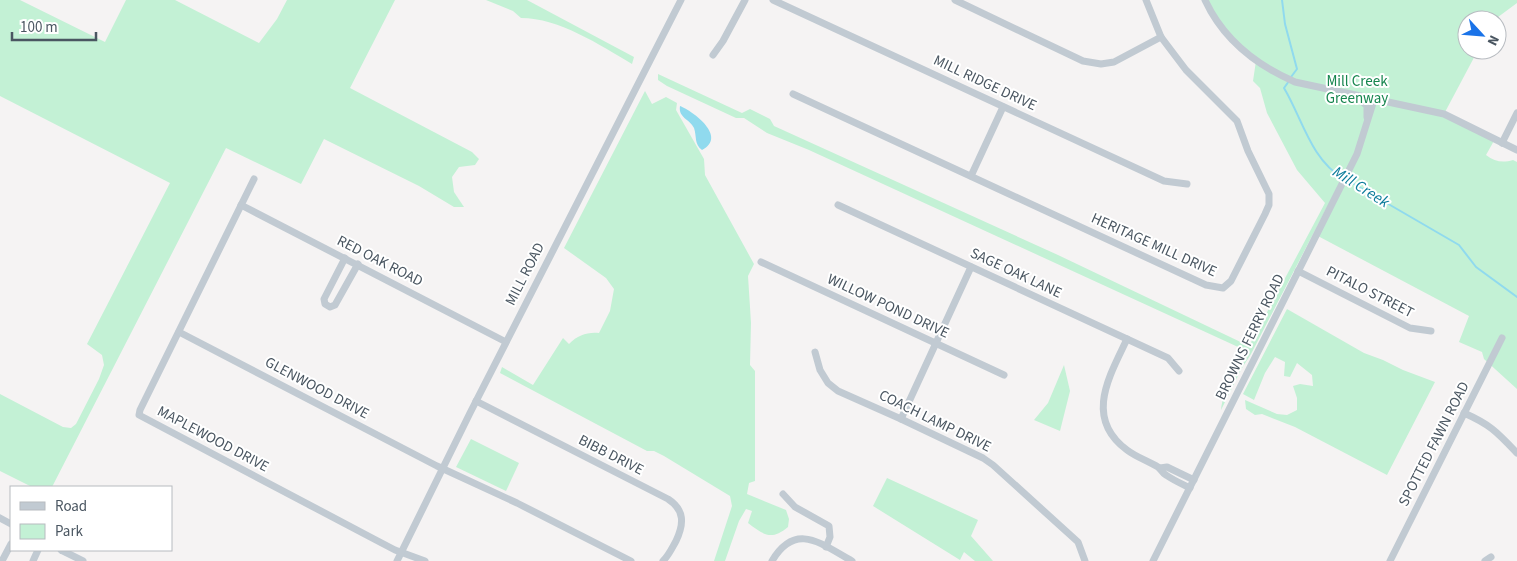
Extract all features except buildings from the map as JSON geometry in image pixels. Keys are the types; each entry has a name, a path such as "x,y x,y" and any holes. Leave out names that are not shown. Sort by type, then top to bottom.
{"street":[{"name":"MILL ROAD","path":"398,561 506,342 681,0"},
{"path":"713,55 723,41 745,0"},
{"name":"MILL RIDGE DRIVE","path":"773,0 1164,181 1187,184"},
{"path":"955,0 1083,61 1101,64 1114,62 1161,37"},
{"name":"HERITAGE MILL DRIVE","path":"794,94 1206,285 1223,288 1231,282 1270,205 1269,194 1248,151 1237,121 1186,70 1161,37 1146,0"},
{"path":"1204,0 1223,29 1237,45 1256,62 1274,73 1295,82 1448,116 1517,150"},
{"path":"1356,96 1367,106 1367,124"},
{"name":"BROWNS FERRY ROAD","path":"1153,561 1357,154 1374,100"},
{"name":"BROWNS FERRY ROAD","path":"1367,124 1375,110 1385,104 1396,104"},
{"path":"971,176 1004,107"},
{"path":"1502,143 1517,113"},
{"name":"MAPLEWOOD DRIVE","path":"254,179 139,415 270,485 402,552"},
{"name":"RED OAK ROAD","path":"241,205 506,342"},
{"name":"SAGE OAK LANE","path":"838,205 1168,358 1179,371"},
{"path":"346,258 324,299 325,304 330,307 335,305 358,264"},
{"name":"WILLOW POND DRIVE","path":"761,262 1004,375"},
{"path":"901,418 971,267"},
{"name":"PITALO STREET","path":"1298,271 1410,328 1431,331"},
{"name":"GLENWOOD DRIVE","path":"179,332 443,469"},
{"name":"SPOTTED FAWN ROAD","path":"1390,561 1502,338"},
{"path":"1127,339 1104,390 1105,420 1111,433 1124,447 1160,468 1164,474 1190,488"},
{"name":"COACH LAMP DRIVE","path":"815,352 820,370 828,383 838,391 901,418 983,458 993,465 1078,542 1085,561"},
{"name":"BIBB DRIVE","path":"476,402 676,504 681,512 681,531 668,556 663,561"},
{"path":"1464,413 1487,423 1495,429 1517,453"},
{"path":"1160,468 1167,467 1194,480"},
{"path":"443,469 517,503 631,561"},
{"path":"783,494 795,507 830,526 830,537 826,547"},
{"path":"772,561 778,551 791,540 800,538 826,547 852,561"},
{"path":"2,561 10,546"},
{"path":"63,551 83,561"},
{"path":"402,552 425,561"}],"green space":[{"path":"0,0 20,0 105,42 126,0 175,0 259,43 277,19 287,0 395,0 350,88 472,152 479,159 475,165 459,167 452,177 454,192 464,207 454,207 419,186 324,139 301,184 226,148 53,486 30,486 0,471 0,394 63,427 71,428 76,424 104,365 102,355 87,344 170,183 0,96"},
{"path":"486,0 527,0 634,57 632,64 579,34 550,23 521,18 513,11"},
{"name":"Mill Creek Greenway","path":"1205,0 1517,0 1517,3 1507,10 1457,10 1457,60 1473,60 1444,114 1495,139 1486,155 1489,157 1499,161 1513,160 1517,162 1517,389 1484,359 1482,352 1459,342 1469,316 1316,235 1328,205 1221,410 1228,387 1249,352 809,150 767,133 744,118 736,118 658,80 658,74 742,113 750,109 770,119 774,126 1058,255 1249,346 1325,203 1297,170 1267,113 1260,88 1253,81 1256,61 1237,45"},
{"path":"645,91 652,104 666,97 677,103 676,110 704,159 705,175 754,264 748,276 751,323 750,365 755,371 755,481 749,483 747,494 786,510 789,519 788,527 777,534 768,535 748,523 752,511 746,509 739,521 725,561 714,561 732,506 730,496 664,456 654,451 647,451 500,373 502,367 533,385 563,338 569,344 583,335 599,333 610,311 614,289 606,278 564,248"},
{"path":"1287,309 1364,353 1435,382 1387,475 1295,427 1262,414 1255,415 1246,409 1245,400 1277,414 1287,415 1297,410 1297,398 1293,386 1300,384 1313,386 1312,375 1297,363 1290,377 1284,376 1285,362 1275,357 1265,373 1254,400 1243,394"},
{"path":"1064,365 1070,391 1060,431 1034,420 1048,403"},
{"path":"471,439 519,463 506,491 456,467"},
{"path":"887,478 978,520 971,536 993,561 975,561 964,552 960,560 873,506"}],"water":[{"path":"680,106 700,119 710,132 709,145 702,150 697,143 694,128 682,116"}],"waterway":[{"name":"Mill Creek","path":"1282,0 1285,24 1297,69 1291,77"},
{"name":"Mill Creek","path":"1289,81 1284,88 1308,138 1323,161 1343,178"},
{"name":"Mill Creek","path":"1347,180 1459,245 1476,267 1517,297"}]}
